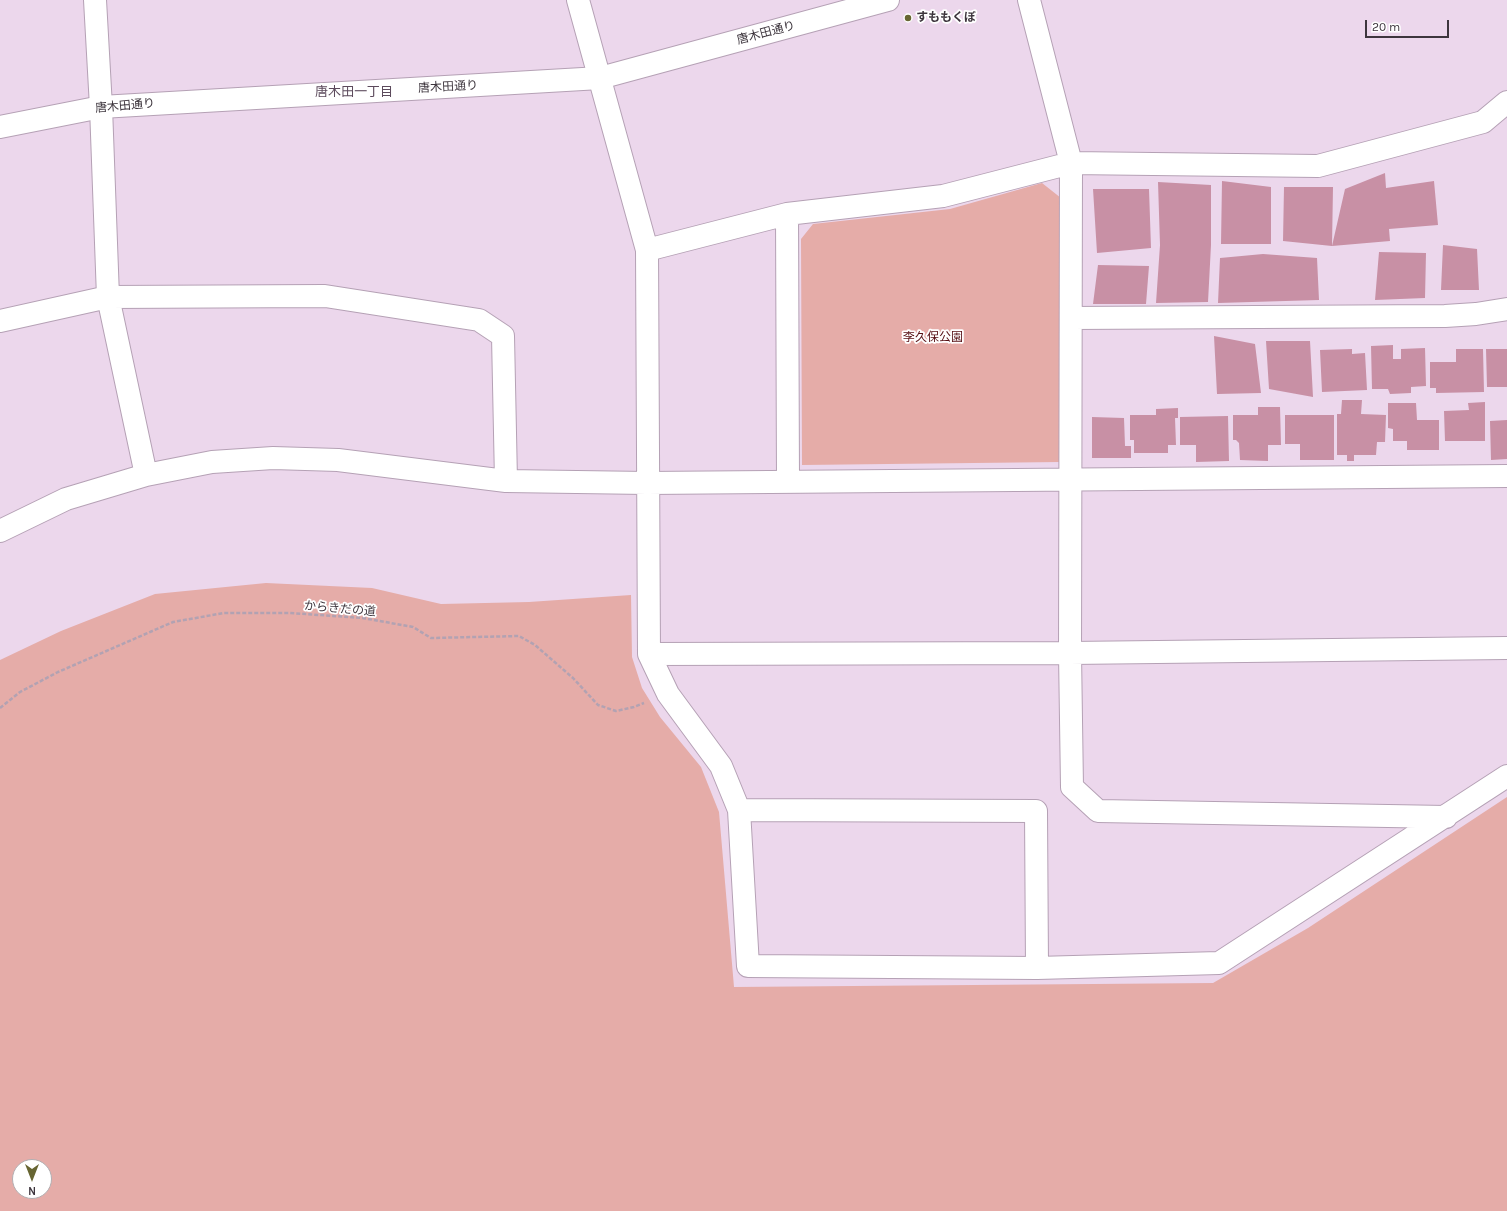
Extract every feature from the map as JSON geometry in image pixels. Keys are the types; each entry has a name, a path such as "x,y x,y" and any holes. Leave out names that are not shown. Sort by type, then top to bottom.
{"street":[{"path":"95,0 101,107 108,297 146,475"},
{"path":"578,0 647,250 649,654 668,694 721,766 739,810 748,966 1037,968 1219,963 1507,776"},
{"name":"唐木田通り","path":"0,127 101,107 600,78 888,0"},
{"path":"1029,0 1071,163 1070,653 1072,786 1098,811 1446,817"},
{"path":"647,250 787,214 943,196 1071,163 1318,166 1484,122 1507,102"},
{"path":"787,214 788,482"},
{"path":"0,321 108,297 325,296 479,320 503,336 506,481"},
{"path":"1071,318 1446,316 1476,314 1507,308"},
{"path":"0,531 66,499 146,475 212,462 272,458 338,460 506,481 788,482 1071,478 1507,476"},
{"path":"649,654 1070,653 1507,648"},
{"path":"739,810 1036,811 1037,968"}],"path":[{"name":"からきだの道","path":"0,708 20,692 58,672 173,622 224,613 290,613 363,618 413,627 431,638 519,636 535,645 572,678 598,705 616,711 634,707 668,694"}],"green space":[{"name":"李久保公園","path":"1042,183 1061,198 1060,462 802,465 801,239 813,224 950,209"},
{"path":"266,583 372,588 441,604 529,602 631,595 632,657 642,688 660,717 701,767 719,812 734,987 1213,983 1308,928 1507,797 1507,1211 0,1211 0,660 61,631 155,594"}],"building":[{"path":"1385,173 1386,188 1434,181 1438,225 1389,229 1390,241 1332,246 1345,189"},
{"path":"1222,181 1271,187 1271,244 1221,244"},
{"path":"1158,182 1211,185 1211,245 1208,302 1156,303 1160,245"},
{"path":"1284,187 1333,187 1332,246 1283,241"},
{"path":"1093,189 1149,189 1151,248 1097,253"},
{"path":"1443,245 1477,249 1479,290 1441,290"},
{"path":"1379,252 1426,253 1425,298 1375,300"},
{"path":"1263,254 1317,258 1319,300 1218,303 1220,258"},
{"path":"1098,265 1149,266 1146,304 1093,304"},
{"path":"1214,336 1255,344 1261,393 1217,394"},
{"path":"1266,341 1310,341 1313,397 1269,389"},
{"path":"1393,345 1393,359 1401,359 1401,349 1425,348 1426,386 1411,387 1411,393 1390,394 1388,389 1372,389 1371,346"},
{"path":"1352,349 1352,354 1365,353 1367,390 1322,392 1320,350"},
{"path":"1456,349 1483,349 1484,392 1436,393 1436,388 1430,388 1430,362 1456,362"},
{"path":"1486,349 1507,349 1507,387 1487,387"},
{"path":"1342,400 1362,400 1361,414 1386,415 1385,442 1377,442 1376,455 1354,455 1354,461 1347,461 1347,455 1337,455 1337,414 1341,414"},
{"path":"1485,402 1485,441 1445,441 1444,411 1469,410 1468,403"},
{"path":"1388,403 1416,403 1417,420 1439,420 1439,450 1407,450 1407,441 1393,441 1393,429 1388,428"},
{"path":"1258,407 1280,407 1281,445 1268,445 1268,461 1240,460 1239,443 1236,440 1233,440 1233,415 1258,415"},
{"path":"1178,408 1178,418 1175,418 1176,445 1168,445 1168,453 1134,453 1134,440 1130,440 1130,415 1156,415 1156,409"},
{"path":"1285,415 1334,415 1334,460 1300,460 1300,444 1285,444"},
{"path":"1228,416 1229,461 1196,462 1196,445 1180,445 1180,417"},
{"path":"1092,417 1124,418 1125,446 1131,446 1131,458 1092,458"},
{"path":"1507,420 1507,459 1491,460 1490,421"}],"place":[{"name":"すももくぼ","path":"908,18"}],"district":[{"name":"唐木田一丁目","path":"354,92"}]}
